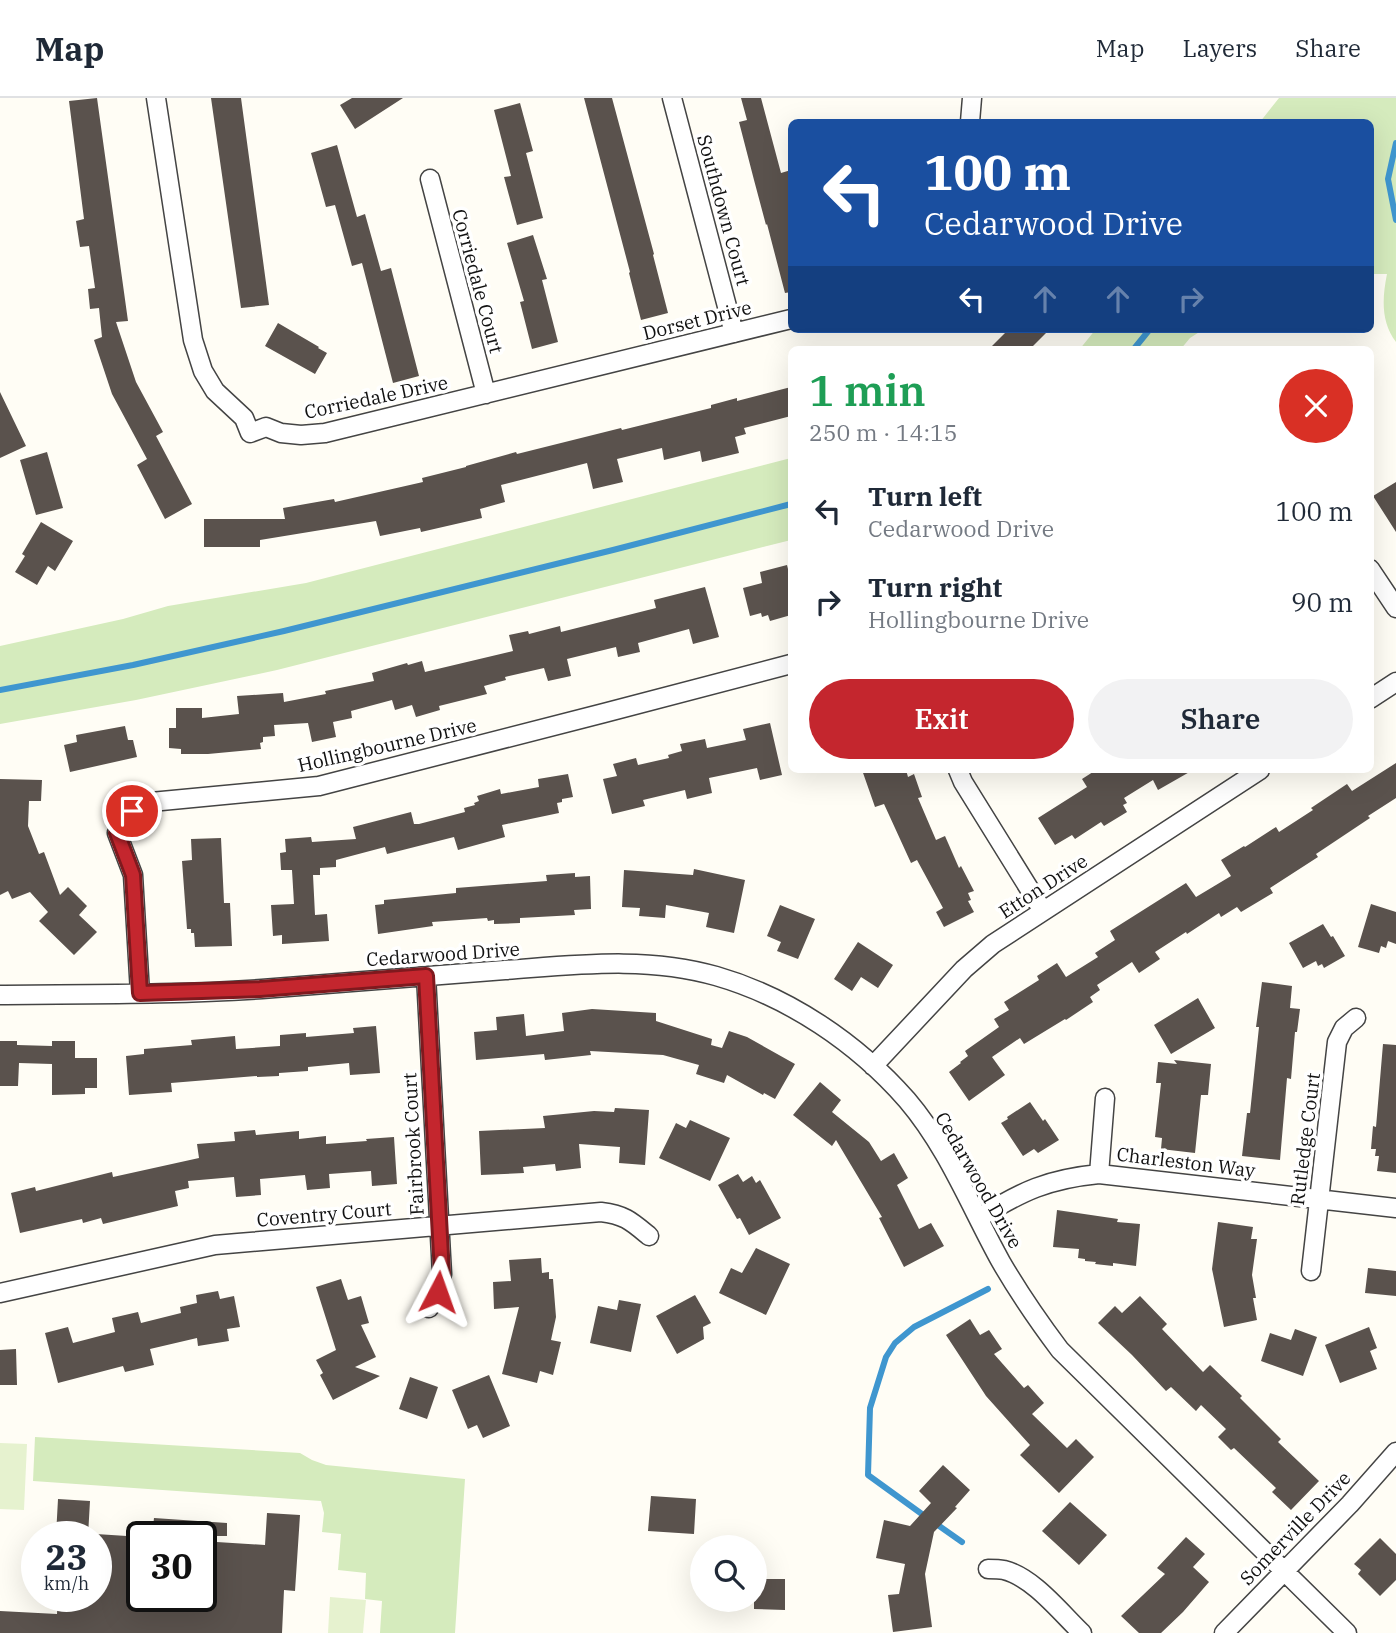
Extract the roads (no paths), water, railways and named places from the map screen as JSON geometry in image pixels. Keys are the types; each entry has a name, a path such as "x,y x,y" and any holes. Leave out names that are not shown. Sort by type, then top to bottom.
{"street":[{"name":"Corriedale Drive","path":"156,98 197,356 215,391 244,418 250,433 266,428 301,435 325,433 614,363"},
{"name":"Southdown Court","path":"673,98 734,333"},
{"path":"970,119 972,98"},
{"name":"Corriedale Court","path":"430,179 486,394"},
{"name":"Dorset Drive","path":"614,363 788,320"},
{"path":"1374,575 1396,608"},
{"name":"Hollingbourne Drive","path":"140,993 133,875 117,833 132,811 151,802 319,786 788,665"},
{"path":"1374,696 1396,682"},
{"path":"959,773 1042,911"},
{"name":"Etton Drive","path":"873,1066 964,969 993,944 1255,773"},
{"name":"Cedarwood Drive","path":"0,995 260,989 603,963 664,965 714,976 755,989 794,1008 830,1031 873,1066 907,1101 935,1139 1016,1287 1060,1350 1347,1633"},
{"name":"Fairbrook Court","path":"426,976 442,1274 438,1292 429,1308"},
{"name":"Rutledge Court","path":"1311,1272 1337,1042 1344,1028 1356,1018"},
{"path":"1099,1174 1105,1098"},
{"name":"Charleston Way","path":"979,1218 1033,1187 1099,1174 1396,1208"},
{"name":"Coventry Court","path":"0,1293 215,1245 601,1212 614,1213 630,1220 649,1236"},
{"name":"Somerville Drive","path":"1224,1633 1350,1504 1396,1452"},
{"path":"988,1569 1006,1571 1023,1578 1082,1633"}],"waterway":[{"path":"1396,143 1388,179 1396,220"},
{"path":"1136,346 1147,333"},
{"path":"0,690 133,665 284,631 788,505"},
{"path":"926,1517 868,1475 870,1408 886,1357 895,1343 914,1327 988,1289"},
{"path":"935,1523 962,1542"}]}
